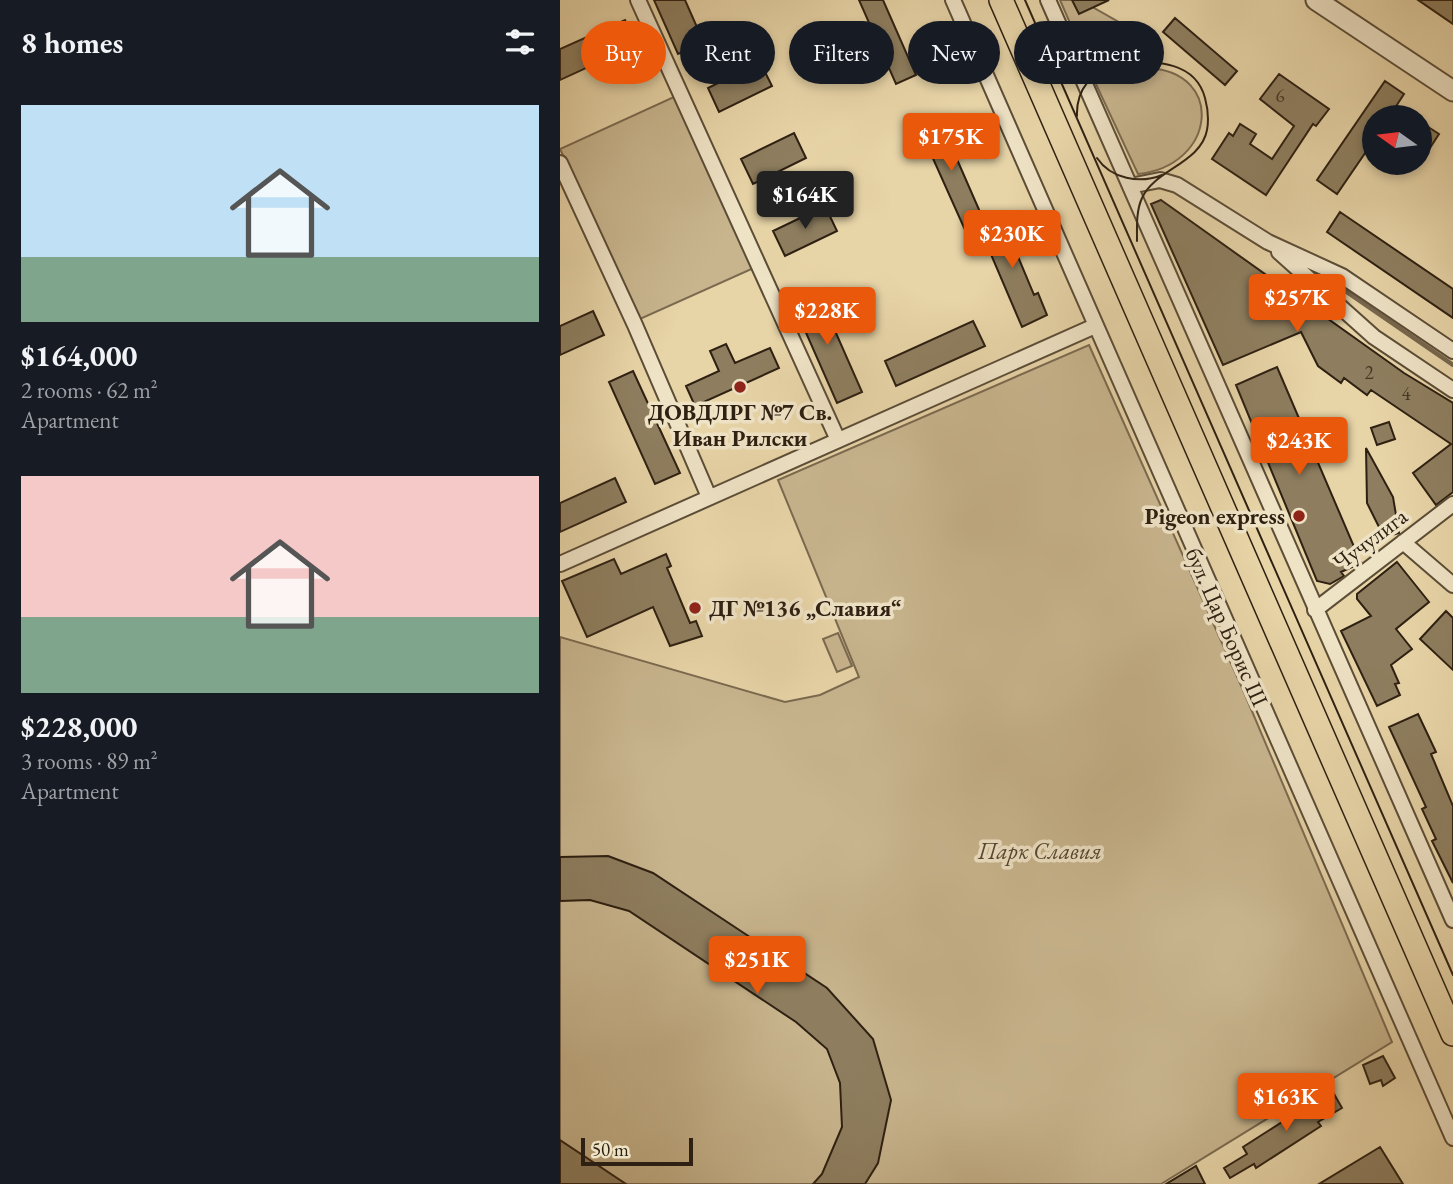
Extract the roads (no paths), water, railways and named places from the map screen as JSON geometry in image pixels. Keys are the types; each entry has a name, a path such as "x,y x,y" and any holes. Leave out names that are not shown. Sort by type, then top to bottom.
{"main road":[{"name":"бул. Цар Борис III","path":"1001,0 1453,1034"}],"street":[{"path":"638,0 838,440"},
{"name":"бул. Цар Борис III","path":"953,0 1453,1138"},
{"path":"1048,0 1315,610 1448,893 1453,920"},
{"path":"1316,0 1453,91"},
{"path":"560,163 635,326 709,498"},
{"path":"1130,186 1160,180 1177,185 1268,242 1342,276 1453,351"},
{"path":"1268,242 1374,337 1453,390"},
{"path":"560,564 1095,326"},
{"name":"Чучулига","path":"1315,610 1453,504"},
{"path":"1403,542 1453,585"}],"waterway":[{"path":"1322,275 1453,365"}],"tram line":[{"path":"1025,0 1453,975"},
{"path":"1137,241 1139,208 1148,188 1196,151 1207,130 1205,98 1197,81 1183,70 1164,64"},
{"path":"1077,116 1079,97 1086,84"},
{"path":"1097,158 1110,171 1126,178 1145,179 1162,175"}],"place":[{"name":"ДОВДЛРГ №7 Св. Иван Рилски","path":"740,387"},
{"name":"Pigeon express","path":"1299,516"},
{"name":"ДГ №136 „Славия“","path":"695,608"}],"park label":[{"name":"Парк Славия","path":"1040,851"}]}
